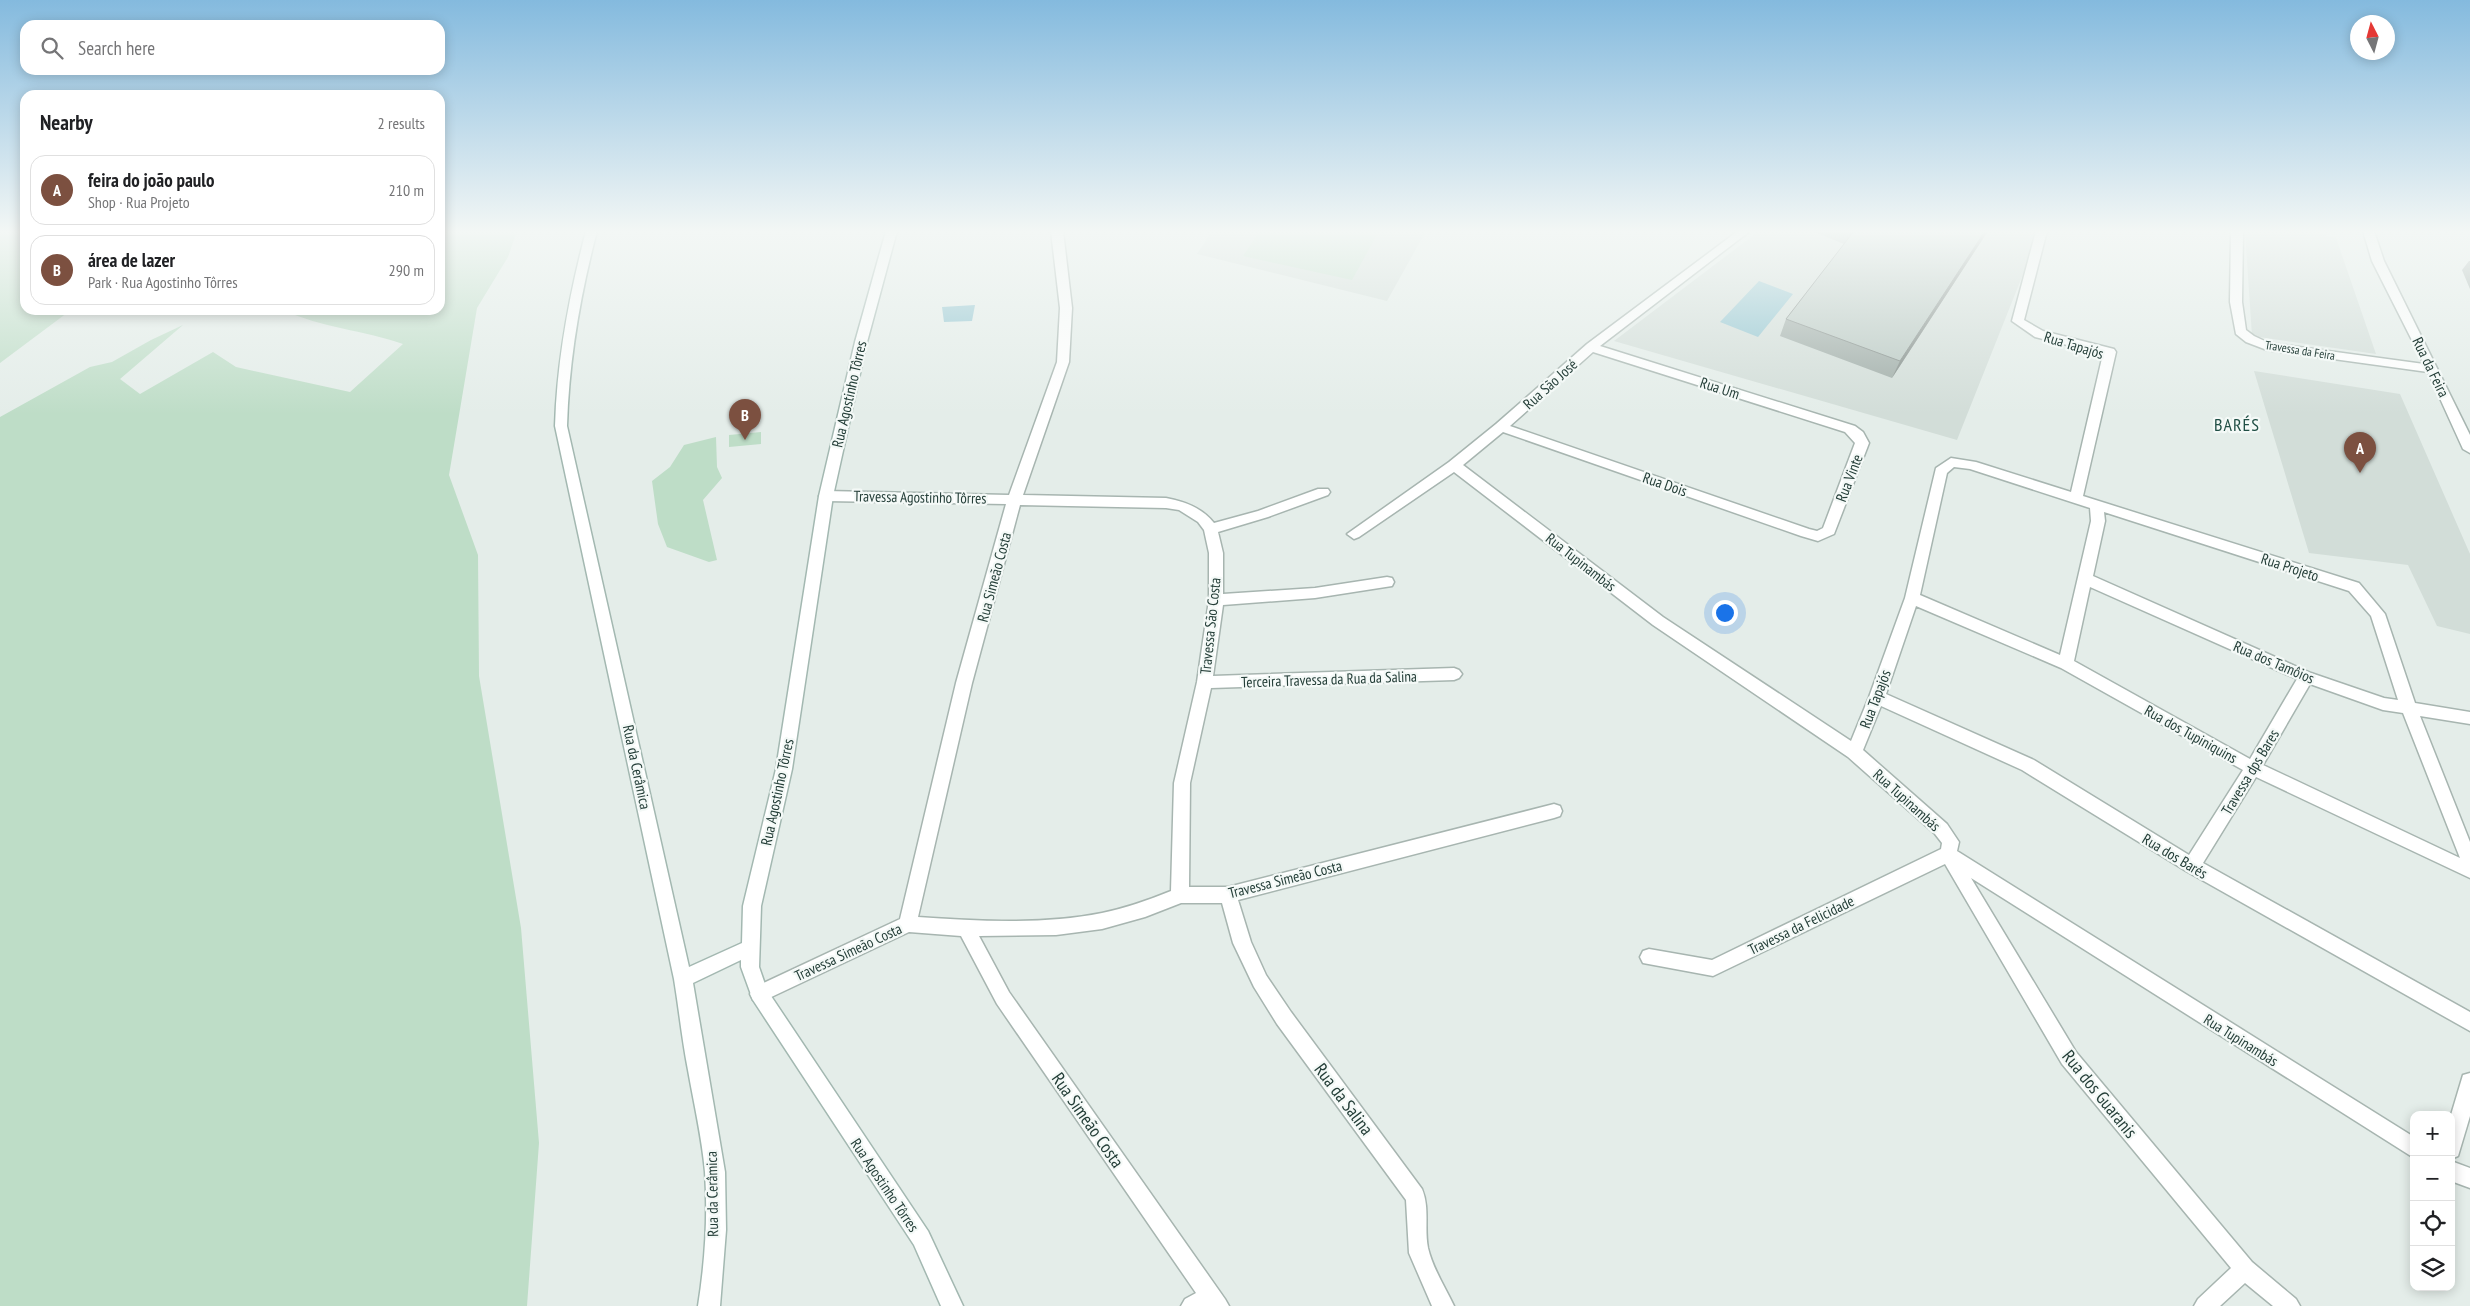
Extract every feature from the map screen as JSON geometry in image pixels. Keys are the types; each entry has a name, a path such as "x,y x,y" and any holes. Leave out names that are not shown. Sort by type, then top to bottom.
{"street":[{"name":"Rua da Cerâmica","path":"577,292 570,321 562,379 561,426 683,978 696,1068 713,1154 716,1183 712,1285 709,1306"},
{"name":"Rua Agostinho Tôrres","path":"875,292 861,342 826,496 784,770 752,906 749,948 750,967 759,994 921,1238 952,1306"},
{"name":"Rua Simeão Costa","path":"908,924 964,683 1015,498 1063,362 1066,336 1064,292"},
{"name":"Rua São José","path":"1354,534 1454,465 1501,428 1591,347 1664,292"},
{"name":"Rua Tapajós","path":"2026,292 2018,321 2039,334 2110,352 2076,499"},
{"name":"Travessa da Feira","path":"2236,292 2240,331 2250,339 2267,346 2433,369"},
{"name":"Rua da Feira","path":"2394,292 2433,369 2470,449"},
{"name":"Rua Um","path":"1591,347 1850,429"},
{"name":"Rua Dois","path":"1501,428 1806,533 1818,536 1829,531"},
{"name":"Rua Vinte","path":"1829,531 1862,443 1858,435 1850,429"},
{"name":"Rua Projeto","path":"1941,471 1951,462 1970,465 2354,587 2378,614 2409,709 2470,863"},
{"name":"Rua Tupinambás","path":"1454,465 1658,621 1854,752 1941,829 1951,842 1948,854 2410,1145"},
{"name":"Rua Tapajós","path":"1854,752 1877,697 1912,598 1941,471"},
{"path":"1015,498 1166,503 1183,506 1194,513 1211,529 1263,514 1323,492"},
{"name":"Travessa Agostinho Tôrres","path":"826,496 1015,498"},
{"path":"2066,664 2098,521 2097,506"},
{"name":"Travessa São Costa","path":"1180,895 1182,783 1205,682 1216,600 1216,553 1211,529"},
{"name":"Rua dos Tamôios","path":"2086,579 2306,677 2382,704 2470,718"},
{"path":"1216,600 1315,593 1387,582"},
{"name":"Rua dos Tupiniquins","path":"1912,598 2066,664 2253,768 2470,871"},
{"name":"Terceira Travessa da Rua da Salina","path":"1205,682 1454,674"},
{"name":"Travessa dps Bares","path":"2192,866 2253,768 2306,677"},
{"name":"Rua dos Barés","path":"1877,697 2028,765 2192,866 2470,1022"},
{"name":"Travessa Simeão Costa","path":"759,994 908,924 966,928 1056,927 1102,921 1145,909 1180,895 1228,895 1554,811"},
{"name":"Travessa da Felicidade","path":"1649,957 1713,968 1948,854"},
{"name":"Rua dos Guaranis","path":"1948,854 2069,1058 2245,1268 2289,1306"},
{"name":"Rua da Salina","path":"1228,895 1242,943 1260,981 1284,1018 1415,1196 1418,1212 1416,1235 1418,1252 1443,1306"},
{"name":"Rua Simeão Costa","path":"966,928 1003,998 1215,1301"},
{"path":"683,978 749,948"},
{"path":"2455,1135 2470,1082"},
{"path":"2455,1172 2470,1178"},
{"path":"2205,1306 2245,1268"},
{"path":"1192,1306 1215,1301"}],"shaded area":[{"path":"1350,292 1392,292 1387,301"},
{"path":"1679,292 2016,292 1957,440 1614,341"},
{"path":"2249,292 2355,292 2376,354 2252,336"},
{"path":"2254,371 2400,394 2470,554 2470,634 2437,626 2408,565 2309,553"}],"green space":[{"path":"0,292 20,292 20,315 64,315 0,363"},
{"path":"445,292 487,292 477,308 449,475 478,555 479,676 521,928 539,1143 527,1306 0,1306 0,417 90,367 112,362 183,325 120,379 140,394 213,352 236,367 350,392 403,344 296,315 445,315"},
{"path":"761,432 761,444 729,447 729,435"},
{"path":"716,437 717,467 722,478 703,500 717,560 709,562 667,547 658,524 652,481 670,467 684,445"}],"water":[{"path":"1749,292 1788,292 1793,294 1758,337 1720,322"},
{"path":"975,305 972,321 944,322 942,307"}],"building":[{"path":"1807,292 1945,292 1900,361 1786,319"}],"place":[{"name":"área de lazer","path":"745,440"},
{"name":"feira do joão paulo","path":"2360,473"}],"district":[{"name":"BARÉS","path":"2237,424"}]}
